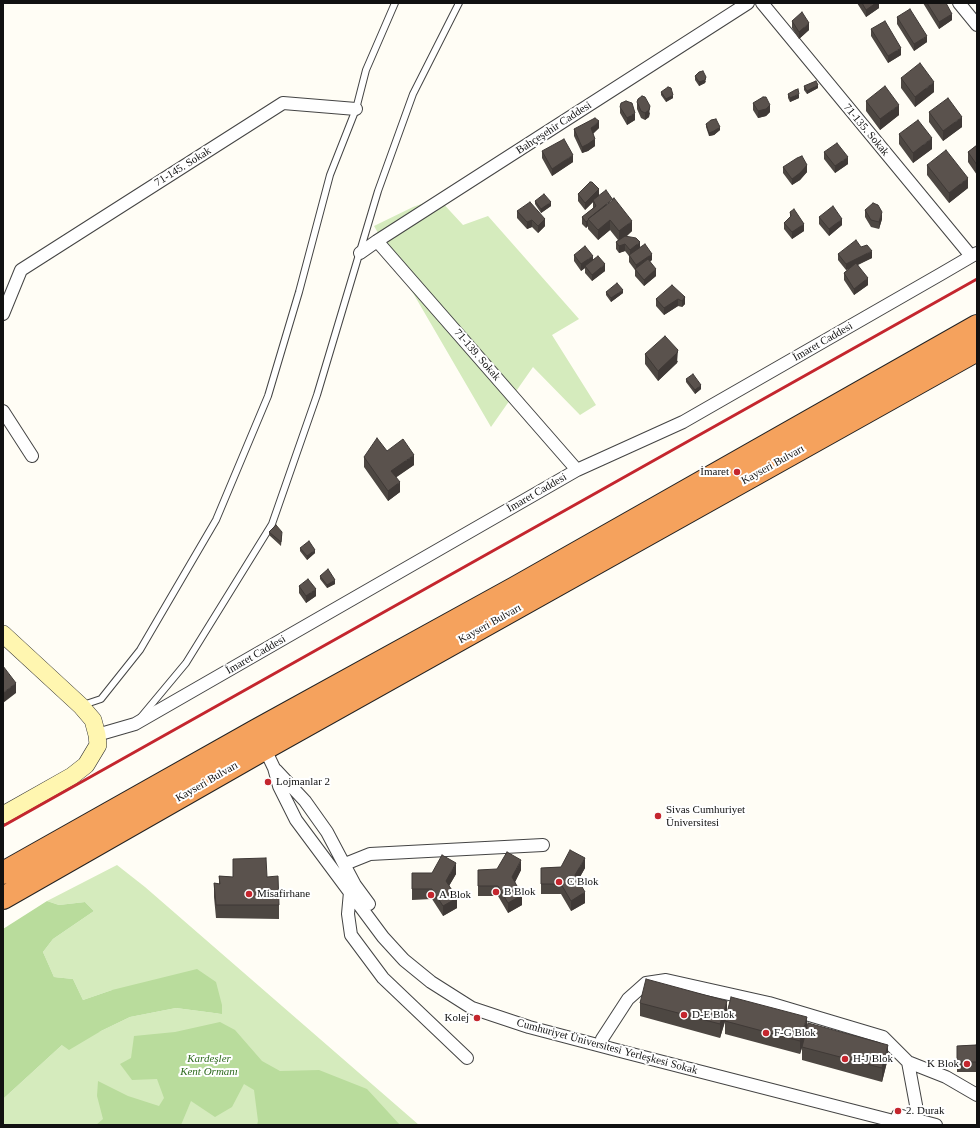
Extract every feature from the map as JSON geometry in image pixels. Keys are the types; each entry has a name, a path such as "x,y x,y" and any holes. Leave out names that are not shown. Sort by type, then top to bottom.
{"highway":[{"name":"Kayseri Bulvarı","path":"3,898 261,739 529,580 977,326"},
{"name":"Kayseri Bulvarı","path":"3,873 261,739 977,350"}],"street":[{"name":"Bahçeşehir Caddesi","path":"360,253 748,3"},
{"name":"71-135. Sokak","path":"762,3 974,254"},
{"path":"959,3 977,25"},
{"name":"71-145. Sokak","path":"3,314 21,270 283,103 356,108"},
{"name":"71-139. Sokak","path":"377,241 577,470"},
{"name":"İmaret Caddesi","path":"97,734 134,724 577,470 683,422 974,254"},
{"path":"3,411 32,456"},
{"path":"3,634 81,706 93,720 98,745 86,765 72,776 3,815"},
{"path":"261,739 274,768"},
{"name":"Cumhuriyet Üniversitesi Yerleşkesi Sokak","path":"274,768 305,800 327,832 355,884 388,931 409,955 434,978 476,1001 530,1019 913,1122"},
{"name":"Cumhuriyet Üniversitesi Yerleşkesi Sokak","path":"274,768 279,786 296,820 383,937 404,960 431,982 472,1008 529,1027 616,1050 913,1122 936,1125"},
{"path":"345,864 370,854 543,845"},
{"path":"350,892 348,914 351,935 383,978 467,1058"},
{"name":"Cumhuriyet Üniversitesi Yerleşkesi Sokak","path":"602,1038 628,999 646,983 666,980 769,1003 883,1037 908,1062 946,1077 977,1096"},
{"path":"908,1062 916,1105 913,1122"}],"lane":[{"path":"81,706 101,699 140,650 216,520 268,396 299,292 330,175 356,108 366,70 395,3"},
{"path":"134,724 186,663 272,524 317,395 378,190 413,94 459,3"}],"green space":[{"path":"438,198 463,225 488,216 579,319 552,335 596,405 580,415 533,367 491,427 374,226 413,207"},
{"path":"117,865 145,887 419,1125 3,1125 3,1099 62,1045 101,1031 130,1017 176,1008 222,1014 112,990 83,1000 73,979 54,977 43,952 53,939 94,911 85,902 59,905 47,901"},
{"path":"47,901 59,905 85,902 94,911 53,939 43,952 54,977 73,979 83,1000 112,990 197,969 216,982 222,1005 222,1014 176,1008 130,1017 101,1031 69,1050 62,1045 3,1099 3,929"},
{"name":"Kardeşler Kent Ormanı","path":"220,1022 235,1030 262,1061 280,1071 319,1070 367,1089 400,1125 257,1125 258,1121 254,1090 244,1084 232,1107 215,1117 191,1101 181,1125 96,1125 103,1119 97,1096 98,1081 128,1096 159,1106 164,1098 157,1079 132,1080 120,1064 131,1058 134,1036 175,1032"}],"building":[{"path":"862,3 876,3 866,10"},
{"path":"927,3 946,3 952,14 939,22"},
{"path":"910,9 927,36 914,44 897,17"},
{"path":"802,12 809,23 799,32 792,21"},
{"path":"885,21 901,48 888,56 871,29"},
{"path":"920,63 934,82 915,97 901,78"},
{"path":"703,71 706,77 705,80 699,82 695,76 699,72"},
{"path":"816,81 818,85 807,91 804,86"},
{"path":"885,86 899,105 880,119 866,101"},
{"path":"668,87 671,88 673,95 666,99 661,92"},
{"path":"798,89 799,94 790,98 788,94"},
{"path":"642,96 645,97 650,106 649,110 645,113 641,111 637,102"},
{"path":"763,97 766,97 770,105 766,109 758,111 753,103"},
{"path":"948,98 962,117 943,131 929,112"},
{"path":"626,101 632,103 635,113 627,118 620,107 621,103"},
{"path":"595,118 599,121 591,128 595,139 582,147 574,129"},
{"path":"716,119 720,127 709,133 706,124 711,120"},
{"path":"918,120 932,138 913,153 899,134"},
{"path":"564,139 573,155 552,169 542,151"},
{"path":"837,143 848,157 835,166 824,152"},
{"path":"977,145 977,165 968,152"},
{"path":"946,150 968,178 949,193 927,165"},
{"path":"802,156 807,165 792,179 783,167"},
{"path":"590,182 592,182 599,189 585,203 578,194"},
{"path":"606,190 613,200 586,222 582,217 596,206 593,200"},
{"path":"544,194 551,202 541,209 535,201"},
{"path":"614,198 632,221 619,231 610,220 598,230 588,219"},
{"path":"530,202 545,219 538,226 532,220 527,222 517,211"},
{"path":"873,203 878,205 882,212 879,222 871,220 865,210"},
{"path":"833,206 842,219 829,229 819,217"},
{"path":"794,209 804,224 792,232 784,223 791,216 790,212"},
{"path":"625,236 636,238 640,242 630,250 625,244 619,246 616,242"},
{"path":"856,240 861,247 867,245 872,251 846,264 838,254"},
{"path":"645,244 652,254 636,265 629,255"},
{"path":"585,246 593,256 581,264 574,255"},
{"path":"598,256 605,264 592,275 585,266"},
{"path":"648,259 656,269 644,280 635,269"},
{"path":"856,263 868,278 854,289 844,273"},
{"path":"617,283 623,290 611,298 606,292"},
{"path":"672,285 685,297 682,301 678,299 664,308 656,299"},
{"path":"665,336 678,350 677,353 658,371 645,354"},
{"path":"693,374 701,385 695,390 686,379"},
{"path":"377,438 387,451 403,439 414,455 391,471 400,482 388,491 364,457"},
{"path":"276,525 282,532 281,542 269,532"},
{"path":"309,541 315,550 307,556 300,548"},
{"path":"328,569 335,580 327,585 320,576"},
{"path":"308,579 316,589 306,596 299,586"},
{"path":"3,666 16,683 3,693"},
{"path":"570,850 585,858 575,875 585,892 571,901 561,884 541,884 541,868 561,867"},
{"path":"507,852 521,860 512,877 522,895 508,903 498,886 478,886 478,870 497,869"},
{"path":"442,855 456,863 446,881 457,898 443,906 432,889 412,889 412,873 432,873"},
{"name":"Misafirhane","path":"266,858 267,877 278,876 279,905 216,905 214,883 220,884 219,876 233,877 233,859"},
{"path":"646,979 727,1001 720,1024 640,1003"},
{"path":"731,997 807,1017 800,1041 725,1021"},
{"path":"808,1023 888,1045 882,1068 802,1047"},
{"path":"977,1045 977,1062 957,1062 957,1046"}],"railway":[{"path":"3,826 977,279"}],"place":[{"name":"İmaret","path":"737,472"},
{"name":"Lojmanlar 2","path":"268,782"},
{"name":"Sivas Cumhuriyet Üniversitesi","path":"658,816"},
{"name":"C Blok","path":"559,882"},
{"name":"B Blok","path":"496,892"},
{"name":"Misafirhane","path":"249,894"},
{"name":"A Blok","path":"431,895"},
{"name":"D-E Blok","path":"684,1015"},
{"name":"Kolej","path":"477,1018"},
{"name":"F-G Blok","path":"766,1033"},
{"name":"H-J Blok","path":"845,1059"},
{"name":"K Blok","path":"967,1064"},
{"name":"2. Durak","path":"898,1111"}]}
